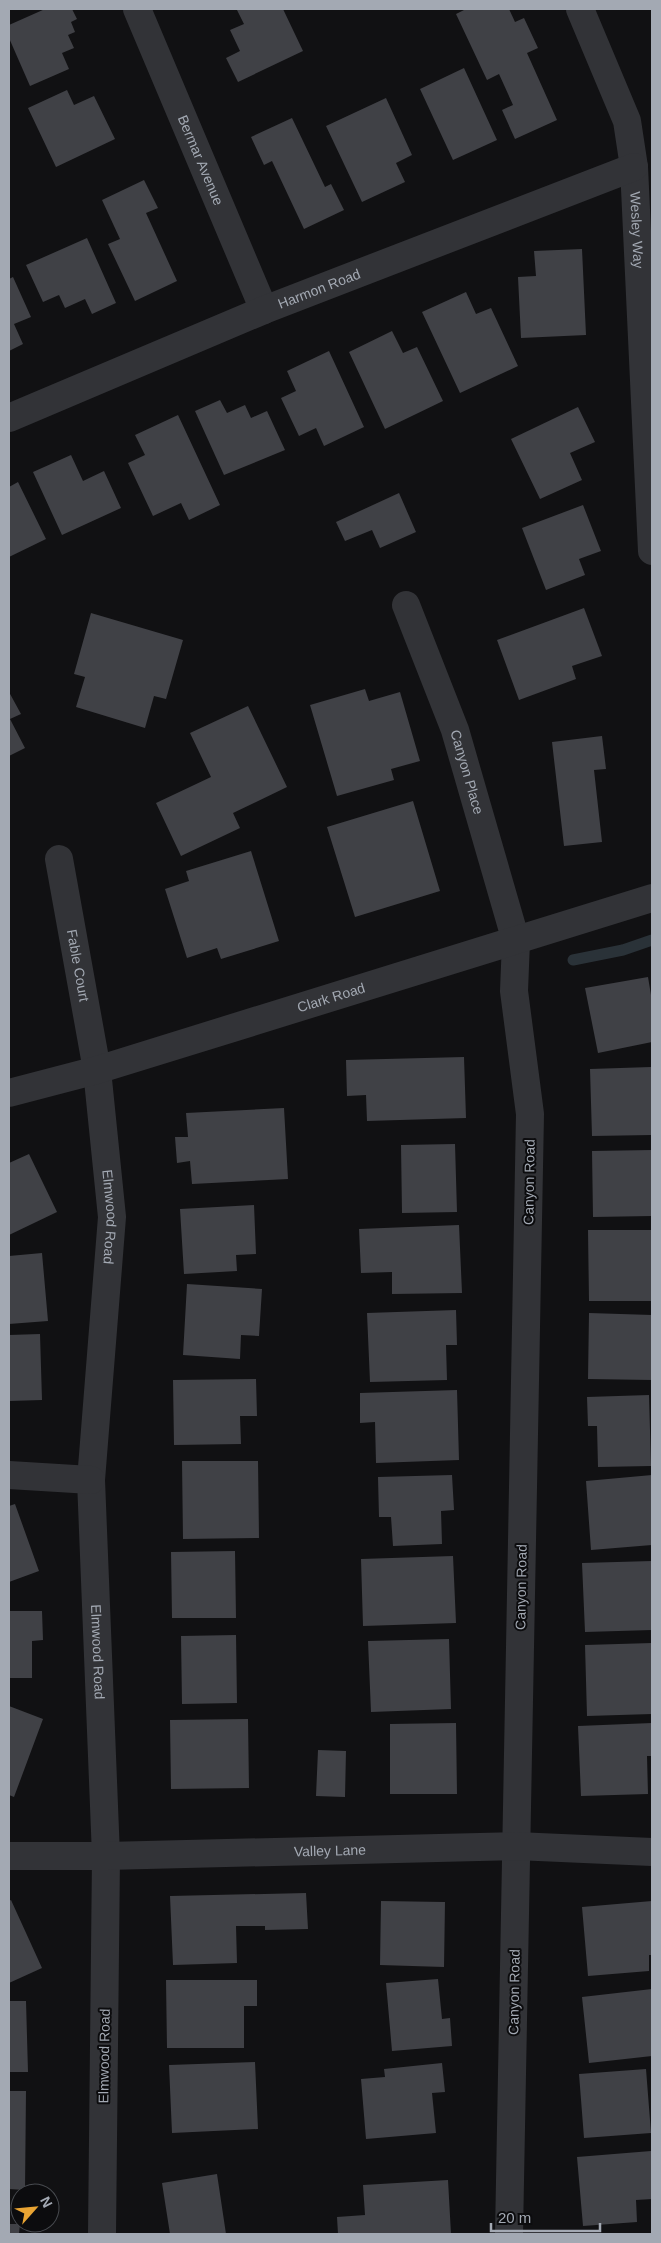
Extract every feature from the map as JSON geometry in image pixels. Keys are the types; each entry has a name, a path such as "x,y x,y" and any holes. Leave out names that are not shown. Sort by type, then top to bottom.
{"street":[{"name":"Bermar Avenue","path":"136,9 264,310"},
{"name":"Wesley Way","path":"580,9 627,121 634,167 652,551"},
{"name":"Harmon Road","path":"9,418 264,310 634,167"},
{"name":"Canyon Place","path":"406,605 455,730 516,941"},
{"name":"Fable Court","path":"59,859 97,1070"},
{"name":"Clark Road","path":"9,1094 97,1070 652,898"},
{"name":"Canyon Road","path":"509,2234 530,1114 514,991 516,941"},
{"name":"Elmwood Road","path":"97,1070 112,1217 91,1480 106,1856 102,2234"},
{"path":"9,1475 91,1480"},
{"name":"Valley Lane","path":"9,1856 106,1856 516,1846 652,1852"}],"building":[{"path":"45,9 72,9 77,19 71,22 75,32 68,35 74,48 62,53 69,69 30,86 9,38 9,25"},
{"path":"283,9 303,51 238,82 226,58 240,51 230,30 244,24 237,10"},
{"path":"466,9 509,9 515,22 524,18 538,48 527,53 557,120 515,139 502,110 513,105 499,74 487,80 456,14"},
{"path":"464,68 497,140 453,160 420,89"},
{"path":"67,90 74,105 94,96 115,139 56,167 28,108"},
{"path":"386,98 412,155 396,163 405,182 362,202 326,126"},
{"path":"292,118 325,187 331,184 344,210 304,229 272,161 264,165 251,137"},
{"path":"144,180 158,208 146,213 177,281 135,301 108,244 120,239 102,200"},
{"path":"87,238 116,303 92,314 85,299 65,308 59,295 43,302 26,265"},
{"path":"582,249 586,335 521,338 518,277 536,276 534,251"},
{"path":"13,277 31,317 14,324 23,344 9,351 9,279"},
{"path":"466,292 476,314 491,308 518,366 460,393 422,312"},
{"path":"392,331 403,353 417,347 443,401 385,429 349,352"},
{"path":"329,351 364,427 324,446 316,428 299,436 281,398 296,391 287,371"},
{"path":"220,400 227,413 245,405 251,418 267,411 285,450 224,475 195,411"},
{"path":"578,407 595,442 570,453 582,480 540,499 511,439"},
{"path":"178,415 220,505 189,520 181,503 153,516 128,463 145,455 135,435"},
{"path":"71,455 83,481 104,471 121,508 62,535 33,472"},
{"path":"18,482 46,539 9,557 9,487"},
{"path":"399,493 416,532 380,548 372,530 345,541 336,522"},
{"path":"583,505 601,551 579,559 585,575 546,590 522,528"},
{"path":"584,608 602,656 572,666 576,679 519,700 497,640"},
{"path":"91,613 183,640 166,699 154,696 145,728 76,707 85,677 74,674"},
{"path":"365,689 369,701 400,692 420,761 391,769 394,780 337,796 310,705"},
{"path":"9,692 21,714 10,719 25,748 9,756"},
{"path":"248,706 287,787 233,813 240,828 181,856 156,803 211,777 190,733"},
{"path":"602,736 606,769 594,770 602,842 564,846 552,742"},
{"path":"413,801 440,891 355,917 327,827"},
{"path":"251,851 279,941 221,959 217,948 187,958 165,889 189,881 186,871"},
{"path":"648,977 652,1001 652,1042 598,1053 585,988"},
{"path":"464,1057 466,1118 367,1121 366,1095 347,1096 346,1060"},
{"path":"651,1067 652,1135 592,1136 590,1069"},
{"path":"284,1108 288,1179 192,1184 190,1161 177,1163 175,1137 188,1137 186,1113"},
{"path":"455,1144 457,1212 402,1213 401,1145"},
{"path":"652,1150 652,1216 593,1217 592,1151"},
{"path":"29,1154 57,1212 9,1235 9,1163"},
{"path":"254,1205 256,1254 236,1255 237,1271 184,1274 180,1209"},
{"path":"459,1225 462,1293 392,1294 392,1272 361,1273 359,1229"},
{"path":"588,1230 652,1230 652,1301 589,1301"},
{"path":"42,1253 48,1321 9,1324 9,1256"},
{"path":"187,1284 262,1289 259,1336 241,1335 240,1359 183,1355"},
{"path":"456,1310 457,1345 446,1345 447,1380 370,1382 367,1313"},
{"path":"589,1313 652,1315 652,1380 588,1379"},
{"path":"40,1334 42,1400 9,1401 9,1335"},
{"path":"256,1379 257,1416 240,1416 241,1444 174,1445 173,1380"},
{"path":"457,1390 459,1460 376,1463 375,1422 360,1423 360,1393"},
{"path":"649,1395 651,1466 598,1467 597,1426 588,1426 587,1397"},
{"path":"182,1461 258,1461 259,1538 183,1539"},
{"path":"452,1475 454,1510 441,1511 442,1544 393,1546 391,1517 379,1517 378,1477"},
{"path":"652,1475 652,1545 591,1550 586,1481"},
{"path":"15,1504 39,1571 9,1582 9,1506"},
{"path":"235,1551 236,1618 172,1618 171,1552"},
{"path":"453,1556 456,1623 363,1626 361,1559"},
{"path":"652,1561 652,1630 585,1632 582,1563"},
{"path":"9,1611 42,1611 43,1640 32,1641 32,1678 9,1678"},
{"path":"236,1635 237,1703 182,1704 181,1636"},
{"path":"449,1639 451,1709 371,1712 368,1641"},
{"path":"652,1643 652,1714 587,1716 585,1645"},
{"path":"9,1706 43,1719 14,1797 9,1795"},
{"path":"248,1719 249,1788 171,1789 170,1720"},
{"path":"456,1723 457,1794 390,1794 390,1724"},
{"path":"652,1723 652,1756 647,1756 648,1794 581,1796 578,1726"},
{"path":"318,1750 346,1751 345,1797 316,1796"},
{"path":"306,1893 308,1929 265,1930 265,1926 236,1926 237,1963 173,1965 170,1896"},
{"path":"11,1900 42,1968 9,1983 9,1901"},
{"path":"381,1901 445,1902 444,1967 380,1965"},
{"path":"652,1901 652,1955 649,1955 649,1971 588,1976 582,1907"},
{"path":"438,1979 442,2019 450,2018 452,2046 392,2051 386,1983"},
{"path":"166,1980 257,1980 257,2006 244,2006 244,2048 167,2048"},
{"path":"652,1989 652,2056 589,2063 582,1997"},
{"path":"9,2001 26,2001 28,2072 9,2072"},
{"path":"255,2062 258,2129 172,2133 169,2065"},
{"path":"442,2063 445,2092 432,2093 436,2133 366,2139 361,2079 385,2077 384,2069"},
{"path":"646,2069 651,2133 584,2138 579,2074"},
{"path":"9,2091 26,2091 25,2183 10,2183 9,2189"},
{"path":"651,2151 652,2199 636,2200 637,2222 583,2226 577,2157"},
{"path":"217,2174 226,2234 170,2234 162,2183"},
{"path":"448,2180 451,2234 338,2234 337,2217 365,2215 363,2185"},
{"path":"9,2224 10,2233 19,2233 19,2234 9,2234"}],"waterway":[{"path":"573,960 623,950 652,940"}]}
